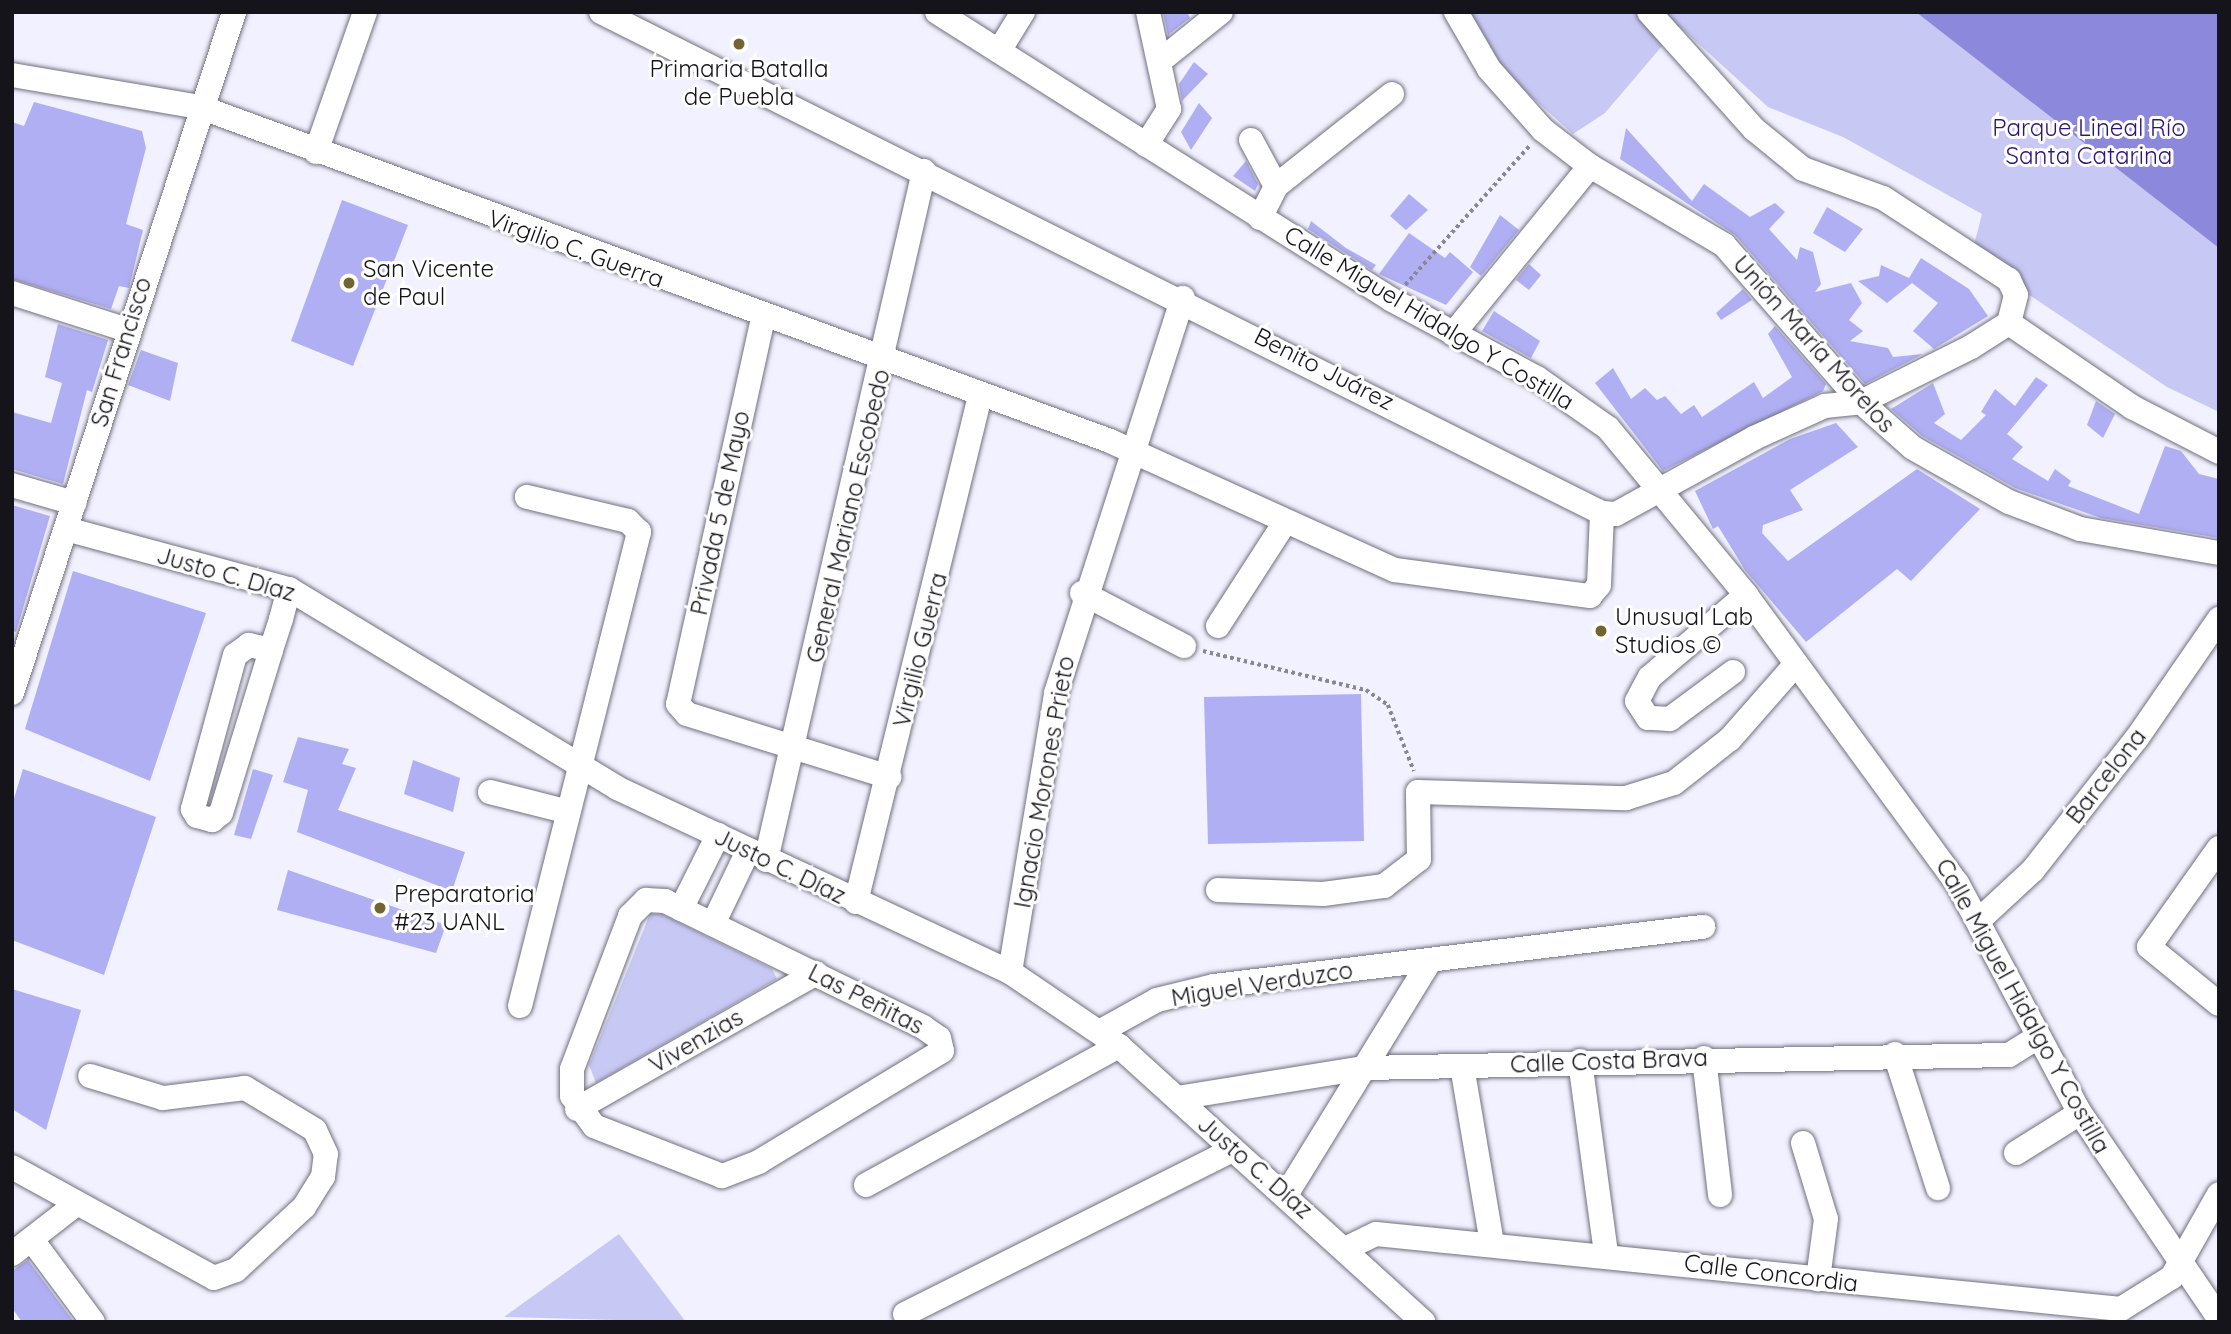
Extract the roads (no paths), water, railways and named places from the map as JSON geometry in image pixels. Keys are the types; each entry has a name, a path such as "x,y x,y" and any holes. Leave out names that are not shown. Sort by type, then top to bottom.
{"street":[{"name":"San Francisco","path":"12,693 127,330 234,12"},
{"path":"316,152 365,12"},
{"name":"Benito Juárez","path":"601,12 1182,298 1602,513"},
{"name":"Calle Miguel Hidalgo Y Costilla","path":"937,12 1392,300 1577,405 1608,428 1664,490 1746,595 1917,825 1978,921 2080,1113 2219,1318"},
{"path":"999,51 1023,12"},
{"path":"1146,145 1169,109 1148,12"},
{"path":"1160,61 1221,12"},
{"path":"1649,12 1754,129 1803,169 1883,198 2013,285 2009,323"},
{"name":"Unión María Morelos","path":"1469,15 1489,69 1543,130 1590,166 1724,245 1861,402 1913,448 2009,502 2080,529 2219,552"},
{"name":"Virgilio C. Guerra","path":"12,75 200,107 763,318 1133,452"},
{"path":"1260,218 1276,186 1392,94"},
{"path":"1251,140 1276,186"},
{"path":"1454,334 1590,166"},
{"name":"General Mariano Escobedo","path":"713,924 757,855 793,747 884,360 924,171"},
{"path":"12,293 127,330"},
{"name":"Ignacio Morones Prieto","path":"1010,972 1056,693 1082,593 1133,452 1182,298"},
{"name":"Privada 5 de Mayo","path":"763,318 680,709 793,747"},
{"path":"1133,452 1283,525 1395,570 1596,594 1602,513 1629,510 1825,406 1861,402 2009,323"},
{"path":"2009,323 2132,407 2219,452"},
{"name":"Virgilio Guerra","path":"856,902 889,777 980,396"},
{"path":"12,485 74,503"},
{"path":"520,1006 569,812 575,765 599,709 639,532 628,521 527,497"},
{"path":"1218,626 1283,525"},
{"name":"Justo C. Díaz","path":"66,529 289,589 575,765 757,855 1010,972 1110,1038 1232,1150 1347,1248 1422,1321"},
{"path":"271,650 249,645 235,655 193,809 197,816 212,820 221,813 271,650 289,589"},
{"path":"1082,593 1184,646"},
{"path":"1733,672 1671,719 1648,718 1637,701 1650,677 1746,595"},
{"name":"Barcelona","path":"1978,921 2033,870 2219,619"},
{"path":"1218,890 1323,894 1384,886 1419,859 1418,792 1626,798 1674,783 1730,739 1796,664"},
{"path":"793,747 889,777"},
{"path":"490,792 569,812"},
{"path":"681,909 718,835"},
{"path":"2219,848 2149,947 2219,1004"},
{"name":"Las Peñitas","path":"646,900 681,909 713,924 923,1027 939,1038 942,1051 759,1163 722,1176 642,1148 594,1126 578,1109 572,1069 630,916 646,900"},
{"name":"Miguel Verduzco","path":"866,1185 1184,992 1703,927"},
{"path":"1286,1195 1430,961"},
{"name":"Vivenzias","path":"578,1109 816,973"},
{"name":"Calle Costa Brava","path":"1177,1098 1366,1068 1895,1054 2009,1055 2038,1037"},
{"path":"1895,1054 1938,1188"},
{"path":"1704,1058 1720,1195"},
{"path":"1580,1061 1606,1253"},
{"path":"1462,1066 1492,1244"},
{"path":"12,1167 75,1205 214,1278 236,1270 304,1207 323,1177 326,1154 315,1130 245,1088 163,1098 90,1076"},
{"path":"2016,1153 2080,1113"},
{"path":"1804,1143 1826,1219 1818,1279"},
{"path":"905,1314 1232,1150"},
{"name":"Calle Concordia","path":"1347,1248 1376,1234 1606,1253 1818,1279 2040,1313 2121,1309 2157,1291 2181,1264 2219,1194"},
{"path":"75,1205 22,1247 93,1322"}],"place":[{"name":"Primaria Batalla de Puebla","path":"739,44"},
{"name":"San Vicente de Paul","path":"349,283"},
{"name":"Unusual Lab Studios ©","path":"1601,631"},
{"name":"Preparatoria #23 UANL","path":"380,908"}],"park label":[{"name":"Parque Lineal Río Santa Catarina","path":"2089,142"}]}
